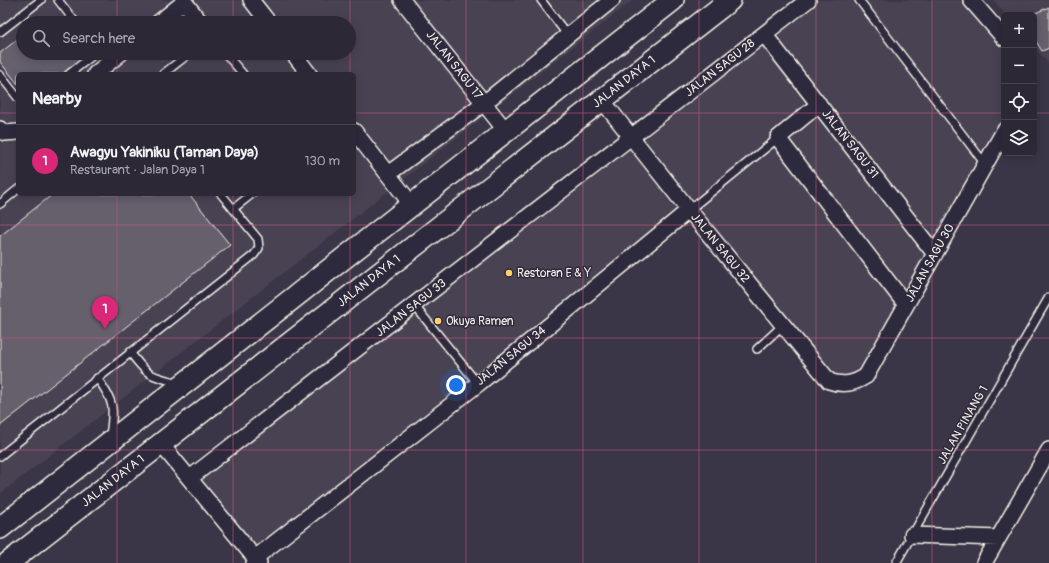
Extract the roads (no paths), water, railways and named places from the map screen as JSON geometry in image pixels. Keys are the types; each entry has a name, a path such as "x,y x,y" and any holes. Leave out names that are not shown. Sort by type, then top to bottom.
{"main road":[{"path":"0,528 672,0"},
{"name":"JALAN DAYA 1","path":"8,563 730,0"}],"street":[{"path":"251,0 264,16"},
{"name":"JALAN SAGU 17","path":"402,0 506,131"},
{"path":"388,174 484,104 612,0"},
{"name":"JALAN SAGU 28","path":"631,137 808,0"},
{"path":"971,0 1001,35"},
{"path":"166,16 183,1 195,16"},
{"name":"JALAN SAGU 31","path":"764,34 935,254"},
{"path":"97,72 112,60"},
{"path":"298,60 307,72"},
{"name":"JALAN SAGU 32","path":"602,100 689,210 829,381 838,384 847,384"},
{"path":"819,104 778,138 906,305"},
{"path":"0,129 5,132 16,132"},
{"path":"356,134 412,205"},
{"name":"JALAN SAGU 30","path":"847,384 858,382 866,376 1001,136"},
{"name":"JALAN SAGU 33","path":"190,478 631,137"},
{"name":"JALAN SAGU 34","path":"256,561 478,384 689,210"},
{"path":"161,444 256,561"},
{"path":"984,563 1049,450"},
{"path":"912,535 998,538"}],"lane":[{"path":"20,16 41,0"},
{"path":"58,0 71,16"},
{"path":"540,0 568,36"},
{"path":"859,0 985,165"},
{"path":"0,32 16,20"},
{"path":"72,72 87,60"},
{"path":"166,72 181,60"},
{"path":"231,60 241,72"},
{"path":"0,76 16,96"},
{"path":"689,210 778,138"},
{"path":"0,204 16,192"},
{"path":"0,456 254,255 259,248 258,239 223,196"},
{"path":"233,209 249,196"},
{"name":"JALAN PINANG 1","path":"896,563 1049,297"},
{"path":"414,305 478,384"},
{"path":"756,349 783,325"},
{"path":"130,352 142,369 150,375 184,384"},
{"path":"97,378 111,400 113,416 109,442"}],"place":[{"name":"Restoran E & Y","path":"509,273"},
{"name":"Okuya Ramen","path":"438,321"},
{"name":"Awagyu Yakiniku (Taman Daya)","path":"105,329"}]}
